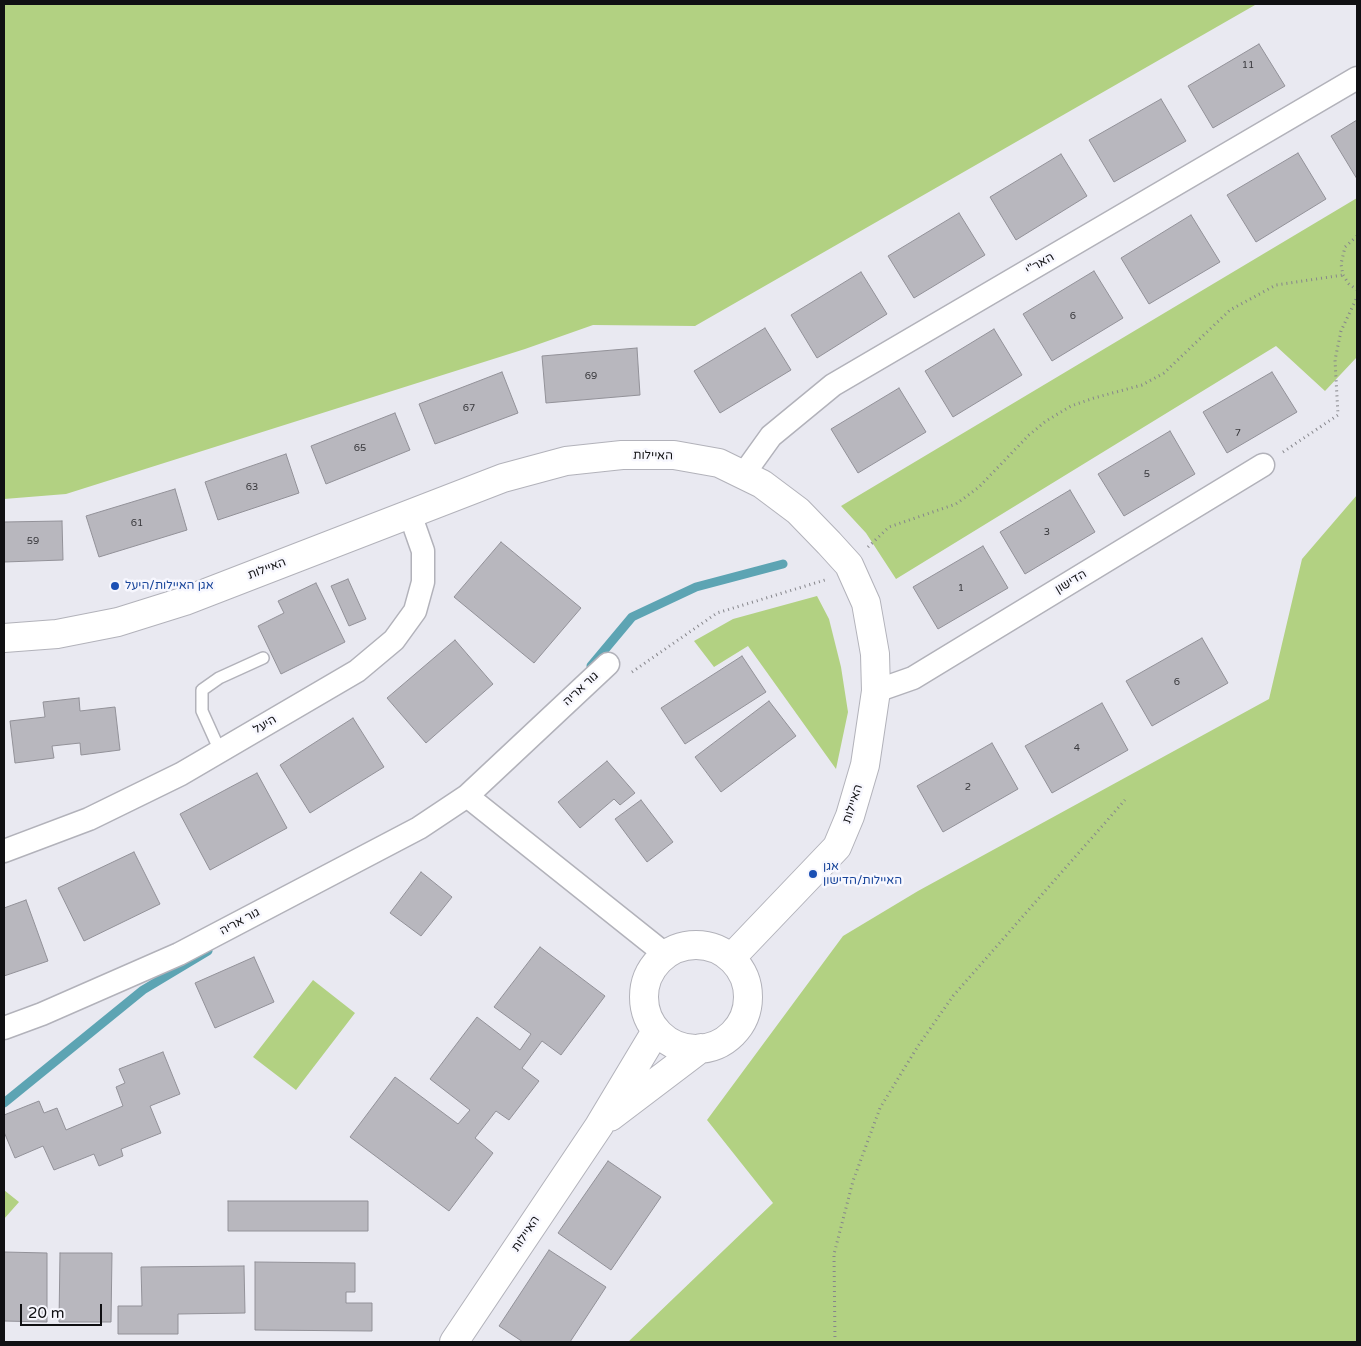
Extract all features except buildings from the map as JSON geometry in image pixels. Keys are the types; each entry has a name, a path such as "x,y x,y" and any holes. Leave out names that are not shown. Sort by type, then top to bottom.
{"street":[{"name":"האר\"י","path":"743,475 771,436 833,385 1357,78"},
{"name":"האיילות","path":"4,638 58,634 118,622 185,601 503,478 566,461 622,455 674,455 718,464 743,475 762,484 798,511 829,542 850,569 866,603 874,654 876,691 865,765 850,816 837,847 731,958"},
{"name":"הדישון","path":"876,691 913,678 1263,465"},
{"name":"היעל","path":"4,851 89,820 181,774 357,671 394,640 415,611 423,582 423,551 410,514"},
{"name":"גור אריה","path":"4,1028 42,1014 179,954 419,828 467,796 608,664"},
{"path":"467,796 666,954"},
{"path":"699,944 717,949 731,958 742,972 748,990 747,1006 742,1022 731,1035 717,1044 701,1048 684,1048 669,1041 656,1031 647,1016 643,1000 645,982 653,966 666,954 682,946 699,944"},
{"name":"האיילות","path":"454,1342 599,1126 656,1031"},
{"name":"האיילות","path":"599,1126 701,1048"}],"lane":[{"path":"220,751 202,711 202,690 218,678 263,658"}],"path":[{"path":"1357,236 1345,247 1341,264 1343,275 1349,284 1357,290"},
{"path":"608,664 631,672 717,613 850,569 889,526 956,504 980,487 1009,455 1046,420 1072,406 1142,385 1164,372 1230,310 1276,285 1343,275"},
{"path":"1263,465 1338,415 1335,360 1341,331 1357,297"},
{"path":"835,1342 834,1254 853,1181 880,1108 918,1046 953,996 1125,800"}],"green space":[{"path":"4,4 1272,4 1255,5 695,326 593,325 525,349 66,494 4,499"},
{"path":"1357,198 1357,357 1325,391 1276,346 896,579 866,533 841,506"},
{"path":"1357,495 1357,1342 628,1342 773,1203 707,1120 843,936 918,891 1269,699 1302,559"},
{"path":"817,596 829,619 841,667 848,712 836,769 748,646 714,667 694,641 733,619"},
{"path":"313,980 355,1013 296,1090 253,1057"},
{"path":"4,1190 19,1202 4,1219"}],"waterway":[{"path":"591,666 632,617 696,587 783,564"},
{"path":"4,1103 143,990 208,951"}],"place":[{"name":"אגן האיילות/היעל","path":"115,586"},
{"name":"אגן האיילות/הדישון","path":"813,874"}]}
